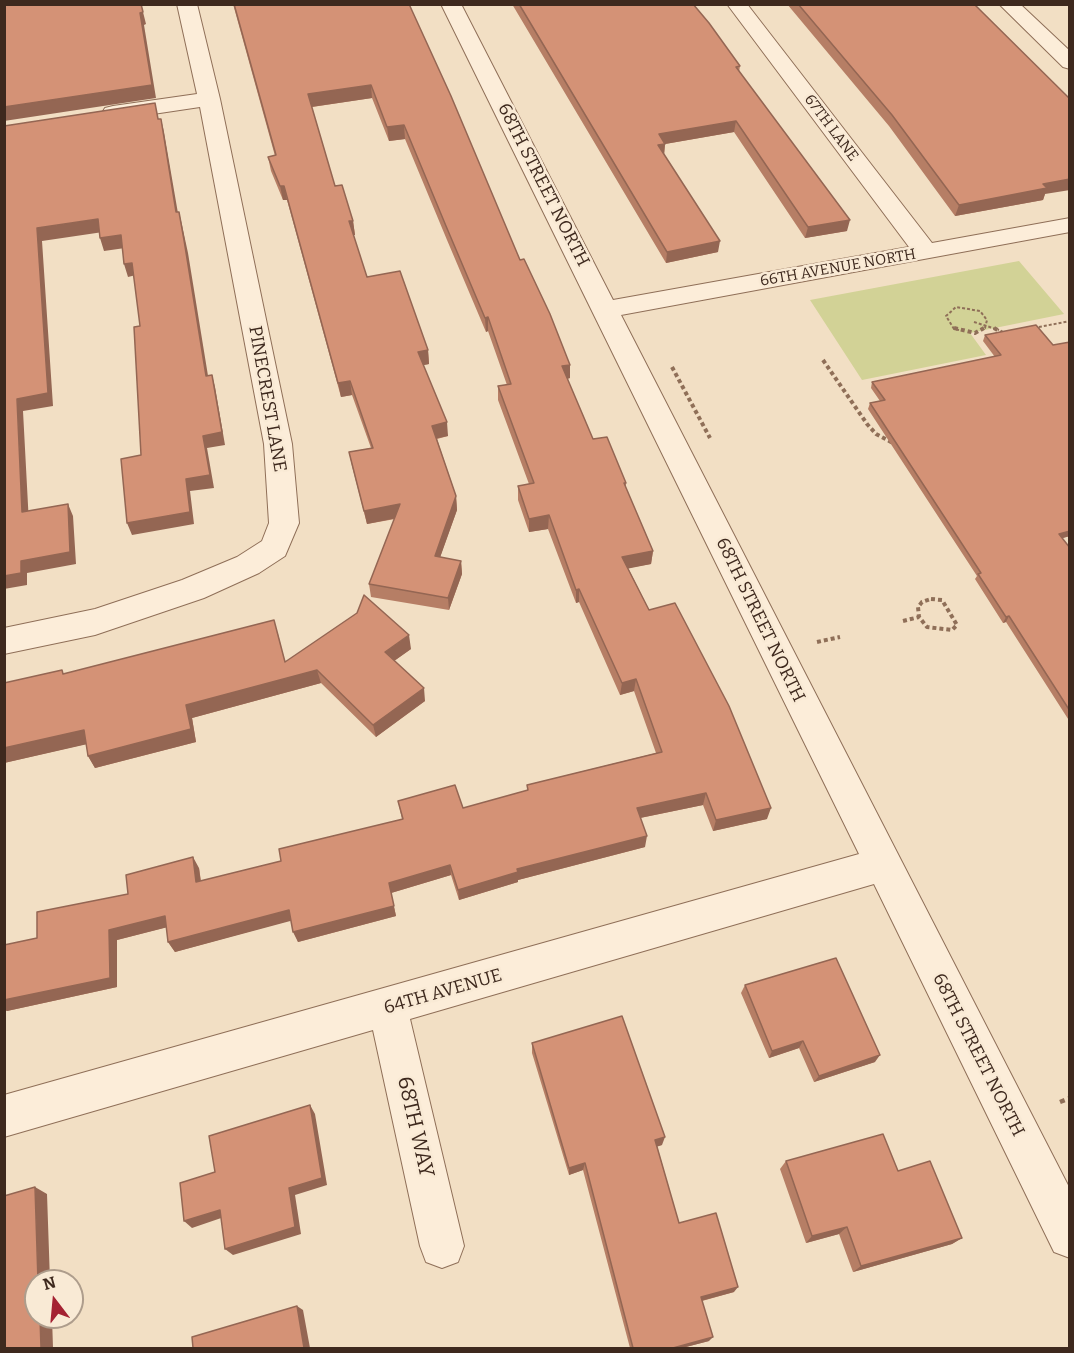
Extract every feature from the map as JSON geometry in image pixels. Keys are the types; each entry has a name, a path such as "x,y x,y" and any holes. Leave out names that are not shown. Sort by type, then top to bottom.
{"street":[{"name":"PINECREST LANE","path":"4,641 95,622 193,588 248,565 274,549 284,523 278,444 209,99 187,4"},
{"name":"68TH STREET NORTH","path":"451,4 606,310 881,865 1069,1232"},
{"name":"67TH LANE","path":"736,4 926,252"},
{"path":"1008,4 1070,63"},
{"path":"96,116 209,99"},
{"name":"66TH AVENUE NORTH","path":"606,310 1070,225"},
{"name":"64TH AVENUE","path":"4,1116 388,1008 881,865"},
{"name":"68TH WAY","path":"388,1008 442,1246"}],"path":[{"path":"956,307 968,307 984,315 987,326 975,333 961,332 949,325 946,316 956,307"},
{"path":"1025,329 1070,321"},
{"path":"974,322 1005,335 1015,331"},
{"path":"823,360 867,424 876,434 900,448"},
{"path":"942,600 957,625 952,630 935,630 927,627 919,617 918,607 922,602 942,600"},
{"path":"903,621 919,617"},
{"path":"817,642 840,637"},
{"path":"1060,1102 1070,1098"}],"green space":[{"path":"1019,261 1064,314 970,333 986,355 862,380 810,300"}],"building":[{"path":"4,4 141,4 143,12 140,13 152,85 4,107"},
{"path":"234,4 409,4 451,96 520,260 524,259 550,314 570,365 562,366 593,439 607,437 653,551 622,557 649,610 675,603 729,706 771,808 716,820 706,793 637,808 647,836 517,869 518,872 458,890 450,865 389,883 394,906 293,932 289,910 168,942 165,916 109,930 110,978 4,1000 4,945 37,938 37,912 128,894 126,875 193,857 196,882 281,861 279,849 403,819 398,801 455,785 463,808 528,790 527,785 662,752 636,679 622,683 579,589 576,590 549,515 529,519 518,486 534,483 498,386 511,384 488,317 485,318 404,125 387,127 371,85 308,94 335,186 342,185 353,221 349,221 367,277 400,271 428,350 418,352 447,422 432,426 456,496 435,556 461,561 448,598 369,584 400,504 364,511 349,452 373,448 350,381 338,383 284,186 280,186 268,157 276,155"},
{"path":"519,4 693,4 740,66 736,67 850,220 808,227 736,121 659,134 665,144 658,145 720,241 667,252"},
{"path":"798,4 974,4 1070,99 1070,179 1043,184 1047,188 959,205 892,115"},
{"path":"155,103 158,119 161,119 176,212 179,212 206,376 212,375 222,432 203,436 210,475 186,479 190,512 127,523 121,459 141,455 134,327 140,326 132,263 124,264 121,235 100,238 98,219 37,228 48,393 17,399 22,512 68,504 70,552 21,561 21,573 4,576 4,126"},
{"path":"1036,325 1053,345 1070,342 1070,531 1059,534 1070,548 1070,711 1009,616 1006,617 978,574 981,573 870,403 885,400 872,382 1001,355 985,335"},
{"path":"364,595 409,635 385,652 424,688 373,725 317,670 186,705 191,729 88,756 84,730 4,748 4,683 62,670 63,674 274,620 285,662 357,613"},
{"path":"836,958 880,1055 819,1076 803,1041 772,1051 745,985"},
{"path":"622,1016 665,1137 655,1140 679,1223 716,1213 738,1287 701,1297 713,1337 673,1348 633,1348 585,1163 569,1168 532,1043"},
{"path":"310,1105 322,1178 289,1188 295,1227 225,1249 220,1210 184,1221 180,1183 215,1172 209,1136"},
{"path":"883,1134 898,1171 930,1161 962,1238 861,1266 847,1227 812,1236 786,1161"},
{"path":"35,1187 38,1269 24,1269 24,1329 40,1329 41,1348 4,1348 4,1196"},
{"path":"297,1306 304,1348 193,1348 192,1337"}]}
